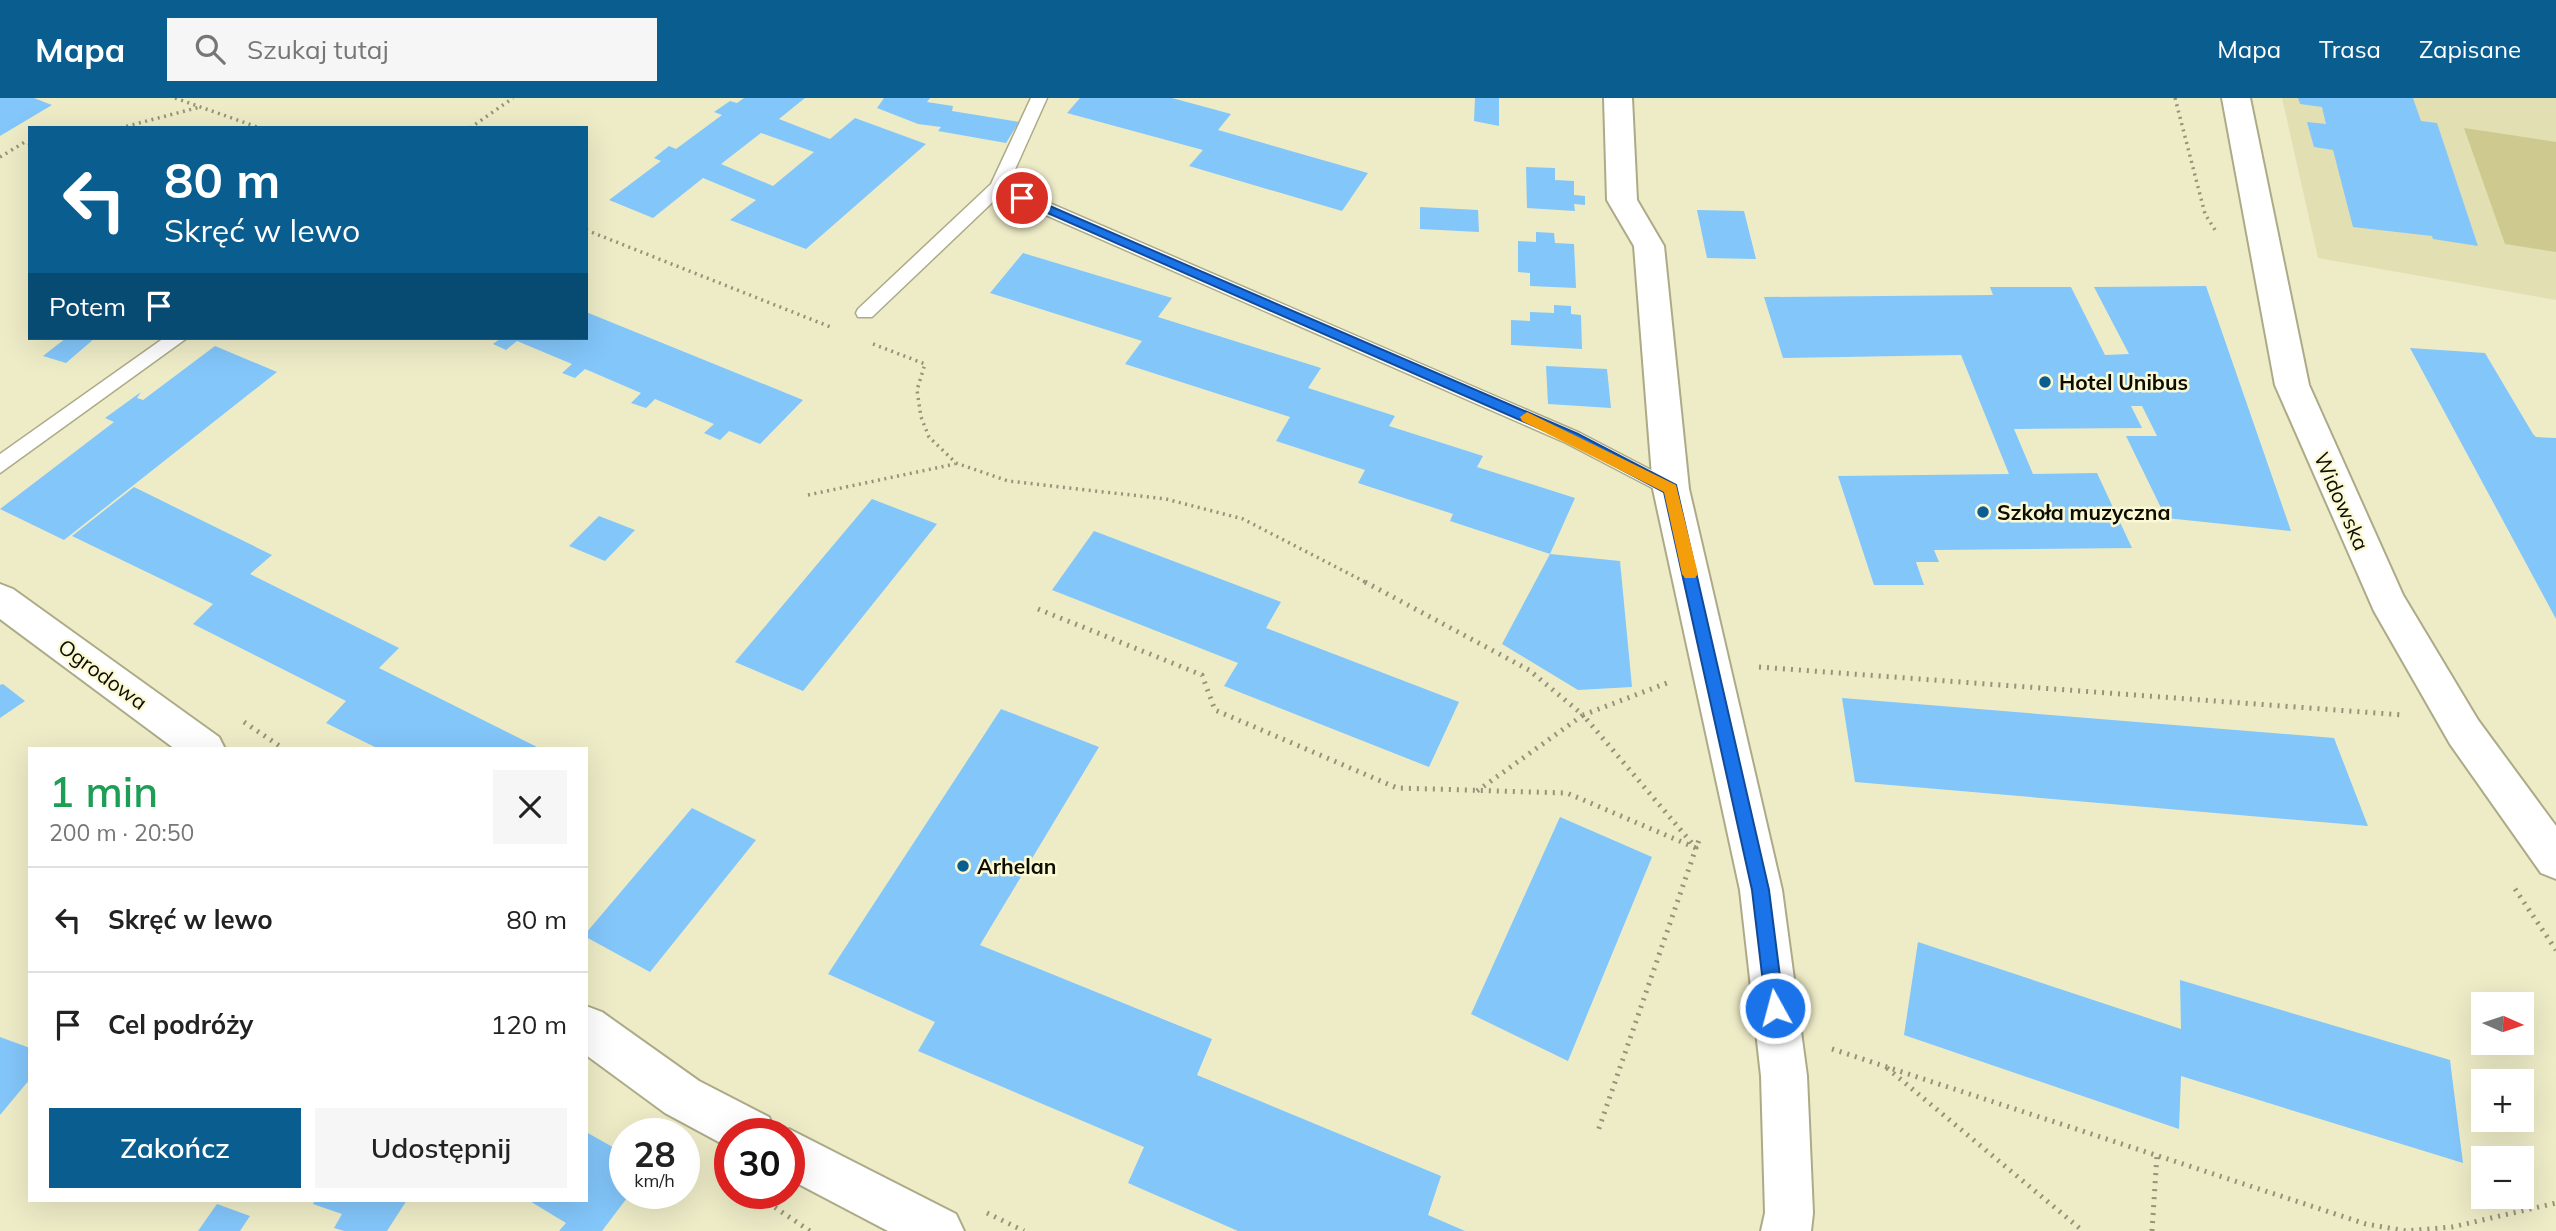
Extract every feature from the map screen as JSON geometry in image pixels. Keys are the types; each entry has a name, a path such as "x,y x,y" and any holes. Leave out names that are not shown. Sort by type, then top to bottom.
{"street":[{"path":"1618,98 1622,200 1649,246 1671,489 1760,890 1784,1076 1789,1213 1786,1231"},
{"name":"Widowska","path":"2236,98 2292,385 2387,601 2457,720 2556,860"},
{"name":"Ogrodowa","path":"0,599 202,747"},
{"path":"588,1029 682,1097 722,1118"},
{"path":"805,1161 939,1231"}],"lane":[{"path":"865,313 998,187 1039,98"},
{"path":"998,187 1561,432 1671,489"},
{"path":"0,465 174,340"}],"path":[{"path":"175,98 254,126"},
{"path":"473,126 513,98"},
{"path":"128,126 201,107"},
{"path":"0,157 25,142 28,143"},
{"path":"588,231 837,329"},
{"path":"862,339 925,364 917,390 921,417 929,437 956,463 1008,481 1166,499 1243,519 1529,670 1583,715 1696,848"},
{"path":"808,495 956,463"},
{"path":"1038,609 1202,675 1215,710 1397,788 1567,793 1696,848"},
{"path":"1476,791 1583,715 1647,692 1710,664 2404,715"},
{"path":"1597,1134 1696,848"},
{"path":"1778,1031 2366,1224 2406,1231 2452,1227 2556,1203"},
{"path":"1883,1066 2083,1231"},
{"path":"2152,1231 2157,1155"},
{"path":"777,1209 810,1231"}],"shaded area":[{"path":"2282,98 2556,98 2556,300 2318,258"},
{"path":"2464,128 2556,142 2556,252 2505,244"}],"building":[{"path":"0,98 34,98 52,105 0,136"},
{"path":"744,98 805,98 779,119 830,139 855,118 926,144 806,249 730,220 756,200 703,178 653,218 609,200 661,161 654,158 669,146 676,149 722,115 714,112 730,101 737,103","holes":["761,133 814,152 773,186 721,164"]},
{"path":"884,98 930,98 927,102 953,106 952,111 1019,122 1006,143 938,131 941,127 918,124 877,108"},
{"path":"1080,98 1172,98 1231,114 1218,130 1368,173 1342,211 1189,166 1203,150 1067,113"},
{"path":"1475,98 1499,98 1499,126 1474,121"},
{"path":"2298,98 2413,98 2421,121 2437,123 2478,246 2433,239 2432,236 2353,227 2333,150 2314,147 2307,122 2326,124 2322,107 2300,104"},
{"path":"1526,167 1555,168 1555,180 1574,181 1574,195 1585,196 1585,205 1574,204 1575,211 1527,208"},
{"path":"1420,207 1478,210 1479,232 1420,229"},
{"path":"1697,210 1744,211 1756,259 1707,258"},
{"path":"1536,232 1554,233 1555,243 1574,244 1576,288 1530,286 1530,273 1518,272 1518,241 1536,242"},
{"path":"1023,253 1172,298 1158,317 1321,368 1308,388 1395,416 1389,426 1483,456 1477,467 1575,498 1550,554 1450,521 1453,514 1358,483 1365,470 1276,441 1290,417 1125,364 1142,341 990,293"},
{"path":"2206,286 2291,531 2166,518 2126,436 2157,436 2142,406 2131,406 2142,428 2014,429 2033,474 2097,473 2132,548 1934,550 1939,562 1916,562 1924,585 1874,585 1838,476 2009,474 1961,355 1783,358 1764,297 1993,295 1990,287 2071,287 2105,355 2129,354 2094,287"},
{"path":"1554,305 1571,306 1571,314 1581,315 1582,349 1511,345 1511,320 1530,321 1530,312 1554,313"},
{"path":"588,313 803,400 760,444 729,431 720,440 704,433 714,424 655,399 646,408 631,403 641,393 585,369 575,378 562,373 572,364 517,341 506,350 493,344 498,340 588,340"},
{"path":"63,340 93,340 66,363 43,356"},
{"path":"215,346 277,372 64,540 0,509 114,422 105,418 141,392 137,398 143,400"},
{"path":"2410,348 2485,353 2533,434 2536,437 2556,438 2556,619"},
{"path":"1546,366 1607,369 1611,408 1548,404"},
{"path":"134,487 272,555 250,574 399,648 379,668 537,747 375,747 326,723 346,701 193,624 213,604 72,536"},
{"path":"872,499 937,524 803,691 735,662"},
{"path":"599,516 635,530 605,561 569,546"},
{"path":"1094,531 1281,602 1266,628 1459,702 1429,767 1224,686 1238,663 1052,590"},
{"path":"1550,554 1620,561 1632,687 1578,690 1502,644"},
{"path":"3,684 25,701 0,718 0,685"},
{"path":"1842,698 2334,738 2368,826 1855,782"},
{"path":"1001,709 1099,747 980,945 1212,1039 1197,1075 1441,1176 1428,1215 1465,1231 1238,1231 1128,1183 1144,1147 918,1051 935,1022 828,974"},
{"path":"692,808 756,840 650,972 588,938 588,931"},
{"path":"1560,817 1652,857 1568,1061 1471,1014"},
{"path":"1918,942 2181,1029 2180,980 2450,1060 2463,1163 2181,1076 2179,1129 1904,1035"},
{"path":"0,1037 28,1047 28,1081 0,1115"},
{"path":"588,1133 609,1145 609,1209 619,1209 602,1231 559,1231 566,1223 531,1202 588,1202"},
{"path":"406,1202 387,1231 344,1231 334,1228 342,1214 313,1204"},
{"path":"217,1204 250,1216 240,1231 198,1231"}],"slow traffic":[{"path":"1527,417 1671,489 1690,574"}],"place":[{"name":"Hotel Unibus","path":"2045,382"},
{"name":"Szkoła muzyczna","path":"1983,512"},
{"name":"Arhelan","path":"963,866"}],"route":[{"path":"1022,198 1573,438 1671,489 1760,890 1775,1008"}]}
